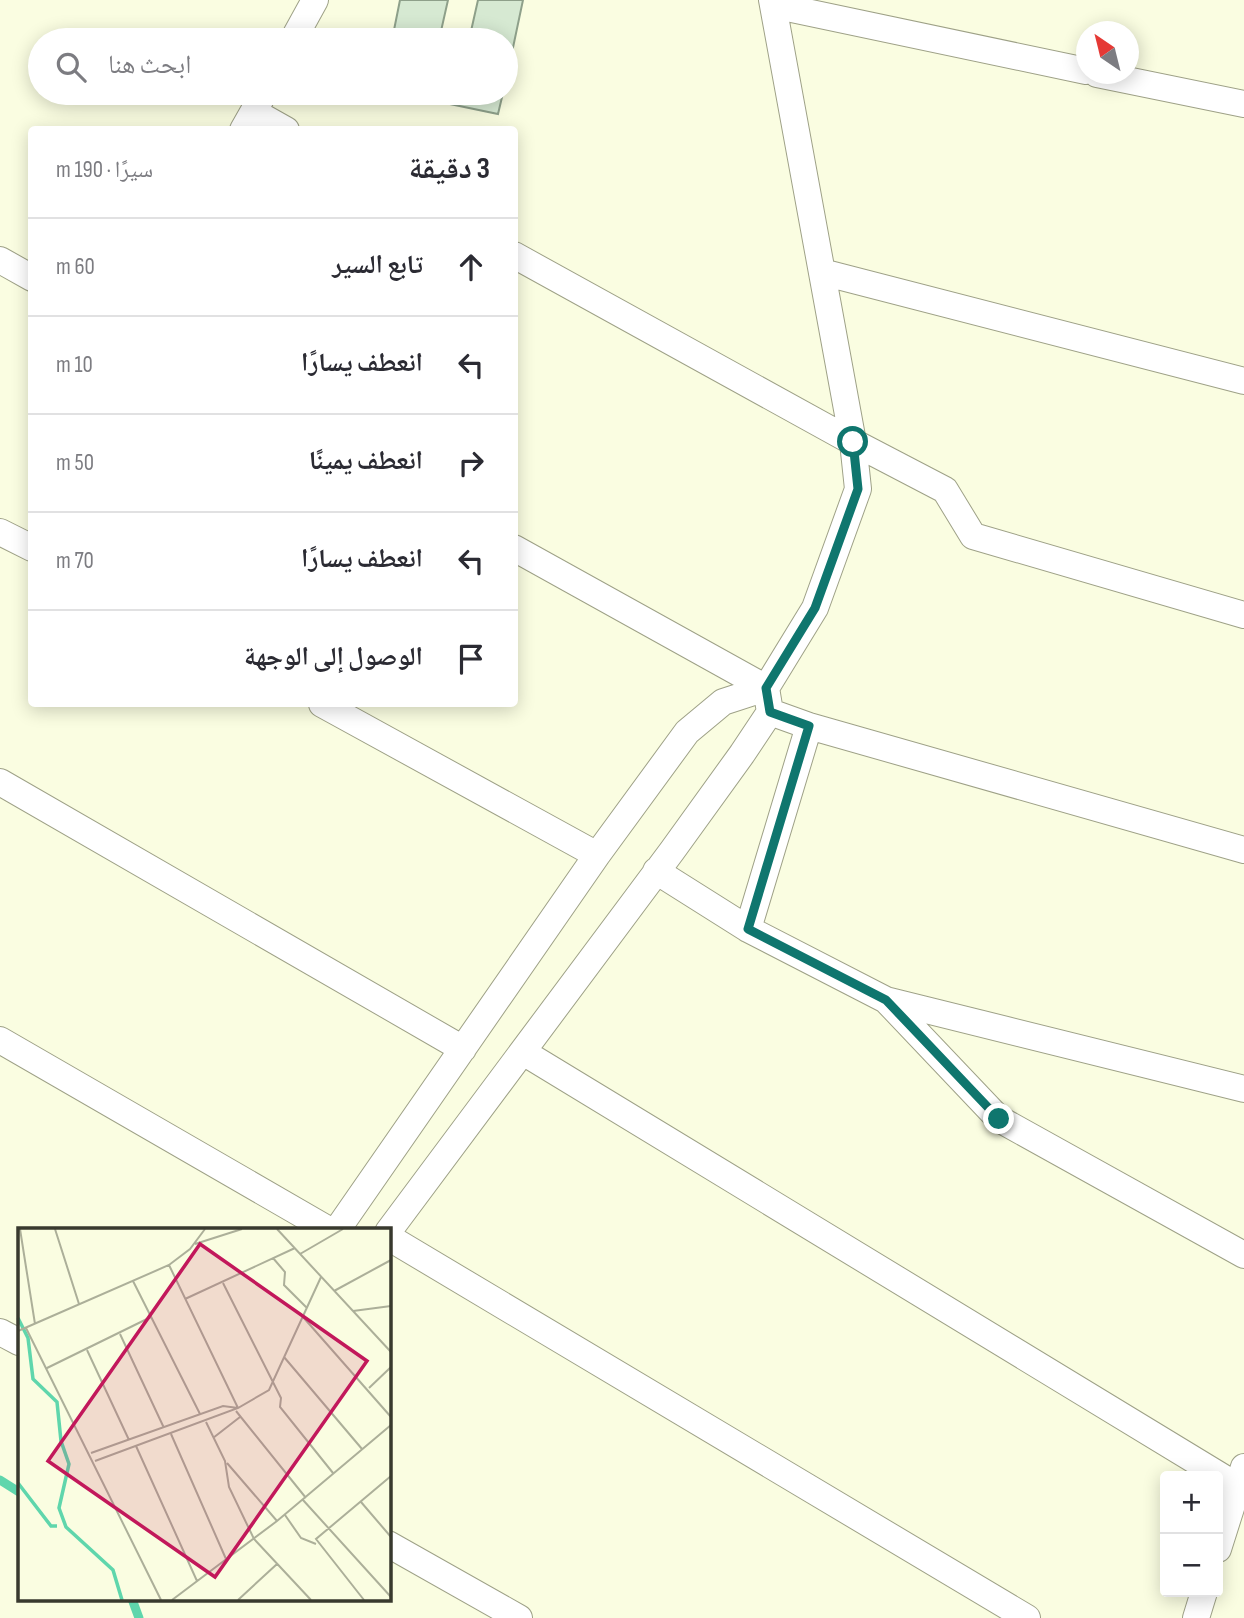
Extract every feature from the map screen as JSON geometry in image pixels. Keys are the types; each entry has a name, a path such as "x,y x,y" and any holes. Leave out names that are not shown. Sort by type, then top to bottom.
{"street":[{"path":"300,28 315,0"},
{"path":"390,1231 742,754 815,608 858,489 853,442 772,3 1076,69"},
{"path":"1139,83 1244,104"},
{"path":"253,111 279,126"},
{"path":"518,257 944,490 972,536 1244,614"},
{"path":"0,260 28,276"},
{"path":"822,272 1244,381"},
{"path":"518,550 809,726 1244,850"},
{"path":"338,1228 597,855 687,732 723,702 768,700"},
{"path":"327,707 597,855"},
{"path":"748,929 809,726"},
{"path":"0,782 463,1049"},
{"path":"656,871 748,929 886,1000 1244,1089"},
{"path":"886,1000 999,1119 1244,1255"},
{"path":"0,1040 327,1228"},
{"path":"523,1052 1241,1476 1223,1534"},
{"path":"390,1235 1027,1618"},
{"path":"0,1332 18,1341"},
{"path":"390,1545 519,1618"},
{"path":"1196,1618 1202,1597"}],"building":[{"path":"400,0 448,0 442,28 394,28"},
{"path":"478,0 523,0 517,28 472,28"},
{"path":"455,105 500,105 498,114"}],"waterway":[{"path":"0,1480 18,1491"},
{"path":"132,1600 139,1618"}],"route":[{"path":"853,442 858,489 815,608 766,688 770,712 809,726 748,929 886,1000 999,1119"}]}
